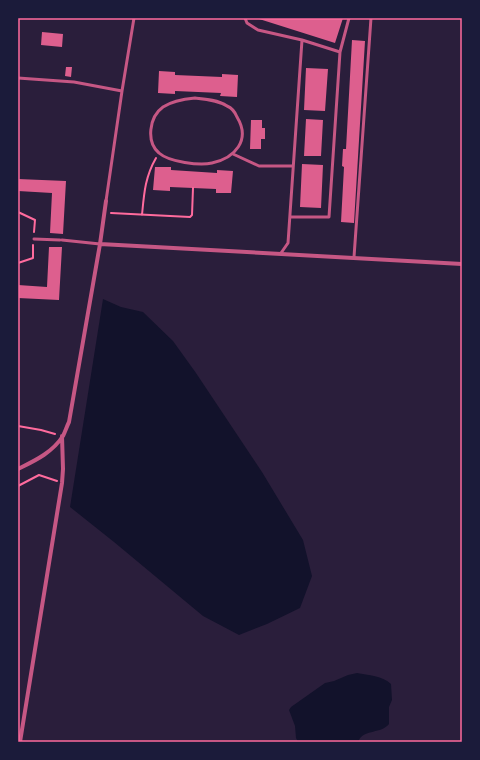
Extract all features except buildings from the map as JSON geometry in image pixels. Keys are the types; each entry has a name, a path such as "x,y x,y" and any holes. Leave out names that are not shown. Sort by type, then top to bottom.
{"street":[{"path":"18,470 51,450 62,436 69,422 106,201"},
{"path":"100,244 462,264"},
{"path":"20,742 62,482 62,436"}],"lane":[{"path":"106,201 134,18"},
{"path":"245,18 248,23 258,30 302,40 340,52"},
{"path":"290,217 329,218 340,52 349,18"},
{"path":"354,257 371,18"},
{"path":"282,253 288,243 302,40"},
{"path":"18,78 74,82 122,91"},
{"path":"195,98 219,102 227,105 234,112 240,122 242,132 241,143 233,154 222,161 197,165 167,158 159,153 152,144 150,135 152,123 157,112 172,103 195,98"},
{"path":"233,154 258,166 293,166"},
{"path":"34,239 100,244"}],"path":[{"path":"142,215 144,188 151,166 159,153"},
{"path":"104,213 190,217 192,215 193,188"},
{"path":"18,212 35,220 33,258 18,263"},
{"path":"18,426 42,430 62,436"},
{"path":"18,486 39,475 62,482"}],"shaded area":[{"path":"18,18 462,18 462,742 18,742"},
{"path":"103,299 121,307 143,312 173,341 262,472 303,540 312,576 300,608 267,624 239,635 203,616 70,507"},
{"path":"357,673 380,678 391,684 392,700 389,707 389,724 382,729 365,734 359,740 360,742 298,742 296,738 295,726 289,710 291,707 325,683"}]}
